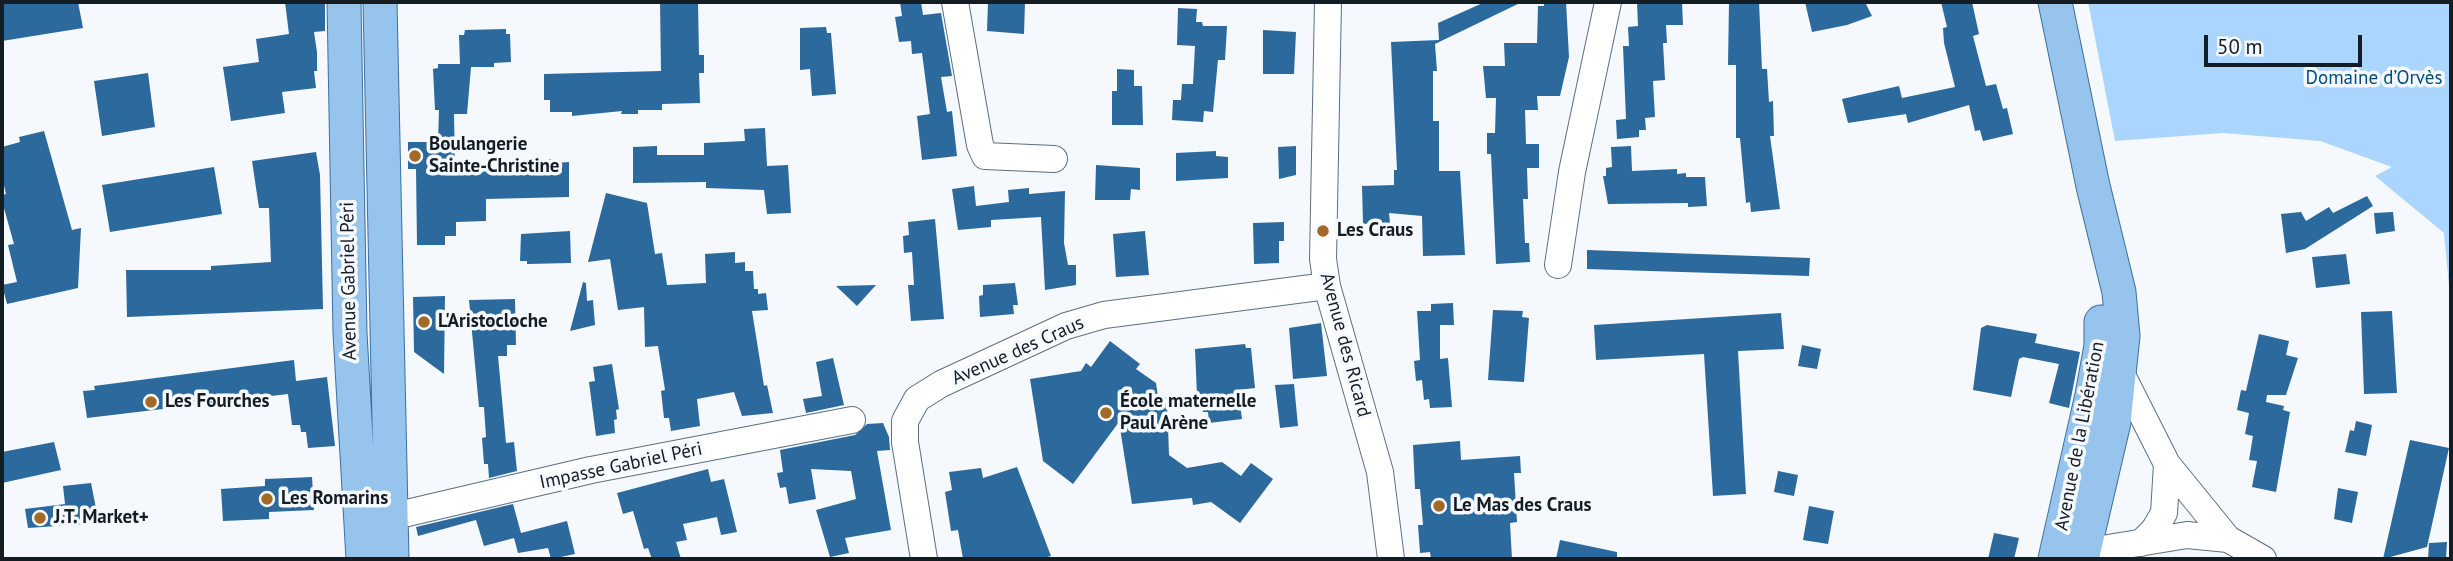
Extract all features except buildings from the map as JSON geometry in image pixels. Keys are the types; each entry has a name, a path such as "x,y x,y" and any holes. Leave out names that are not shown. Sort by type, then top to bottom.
{"main road":[{"name":"Avenue Gabriel Péri","path":"344,2 350,346 363,559"},
{"name":"Avenue Gabriel Péri","path":"380,2 392,559"},
{"name":"Avenue de la Libération","path":"2055,2 2093,186 2119,292 2123,336 2114,422 2093,553"},
{"name":"Avenue de la Libération","path":"2055,559 2101,346 2093,186"}],"street":[{"path":"955,2 980,145 985,156 1054,159"},
{"name":"Avenue des Ricard","path":"1328,2 1323,231 1327,286 1380,472 1391,559"},
{"path":"1558,265 1572,172 1608,2"},
{"name":"Avenue des Craus","path":"924,559 905,442 905,421 917,399 941,384 1066,326 1104,315 1327,286"},
{"path":"2120,371 2161,453 2164,513 2154,530 2141,543"},
{"name":"Impasse Gabriel Péri","path":"390,517 591,470 852,420"},
{"path":"2228,539 2187,535 2093,553 2076,528 2078,453 2089,432 2114,422 2138,429 2161,453 2228,539 2263,559"}],"green space":[{"name":"Domaine d’Orvès","path":"2088,2 2451,2 2451,308 2444,233 2375,176 2392,167 2320,141 2223,133 2115,141"}],"place":[{"name":"Boulangerie Sainte-Christine","path":"415,156"},
{"name":"Les Craus","path":"1323,231"},
{"name":"L'Aristocloche","path":"424,322"},
{"name":"Les Fourches","path":"151,402"},
{"name":"École maternelle Paul Arène","path":"1106,413"},
{"name":"Les Romarins","path":"267,499"},
{"name":"Le Mas des Craus","path":"1439,506"},
{"name":"J.T. Market+","path":"40,518"}]}
